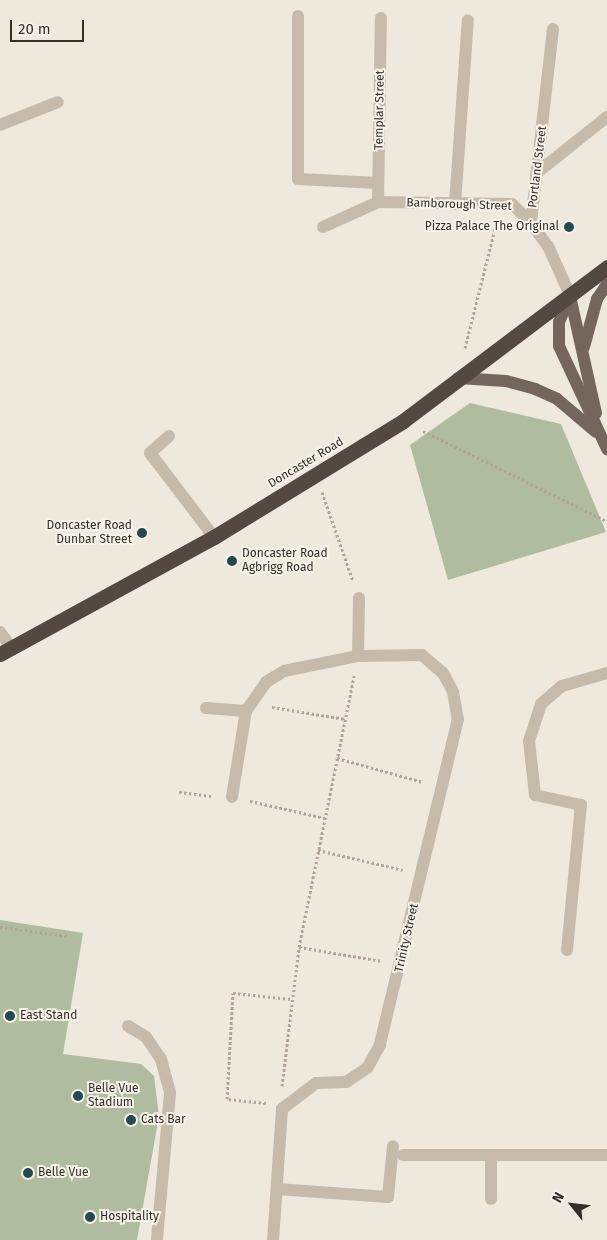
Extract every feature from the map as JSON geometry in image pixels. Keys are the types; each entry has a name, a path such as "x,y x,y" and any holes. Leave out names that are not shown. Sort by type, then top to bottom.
{"highway":[{"name":"Doncaster Road","path":"5,650 214,537 403,421 607,267"}],"main road":[{"path":"583,354 595,307 607,284"},
{"path":"570,295 559,322 559,346 604,443"},
{"path":"570,295 604,443"},
{"path":"458,378 506,381 535,389 557,399 604,443"}],"street":[{"path":"298,16 298,179 378,183"},
{"name":"Templar Street","path":"378,202 382,18"},
{"path":"455,204 468,20"},
{"name":"Portland Street","path":"553,29 531,223 548,246 570,295"},
{"path":"0,125 58,102"},
{"path":"538,172 607,117"},
{"path":"323,226 378,202"},
{"name":"Bamborough Street","path":"378,202 501,204 520,208 531,223"},
{"path":"169,436 150,453 214,537"},
{"path":"358,656 359,598"},
{"path":"0,632 5,650"},
{"name":"Trinity Street","path":"232,797 249,707 266,682 284,671 358,656 422,655 444,673 453,692 458,719 402,965 380,1045 367,1068 346,1082 316,1083 281,1106"},
{"path":"567,950 581,805 535,795 529,741 541,704 562,686 607,673"},
{"path":"206,708 249,707"},
{"path":"128,1026 146,1037 161,1059 170,1093 157,1240"},
{"path":"273,1240 281,1106"},
{"path":"277,1189 388,1197 394,1146"},
{"path":"403,1156 607,1154"},
{"path":"491,1155 491,1199"}],"path":[{"path":"458,378 501,204"},
{"path":"403,421 607,520"},
{"path":"316,473 359,598"},
{"path":"292,999 233,993 227,1099 281,1106 299,947 358,656"},
{"path":"249,707 345,719"},
{"path":"337,758 442,787"},
{"path":"251,801 325,818"},
{"path":"318,850 422,874"},
{"path":"0,927 67,936"},
{"path":"299,947 402,965"}],"green space":[{"path":"470,403 561,424 606,532 448,580 410,445"},
{"name":"Belle Vue Stadium","path":"0,920 83,933 63,1054 141,1064 154,1076 159,1116 137,1240 0,1240"}],"place":[{"name":"Pizza Palace The Original","path":"569,227"},
{"name":"Doncaster Road Dunbar Street","path":"142,533"},
{"name":"Doncaster Road Agbrigg Road","path":"232,561"},
{"name":"East Stand","path":"10,1016"},
{"name":"Belle Vue Stadium","path":"78,1096"},
{"name":"Cats Bar","path":"131,1120"},
{"name":"Belle Vue","path":"28,1173"},
{"name":"Hospitality","path":"90,1217"}]}
